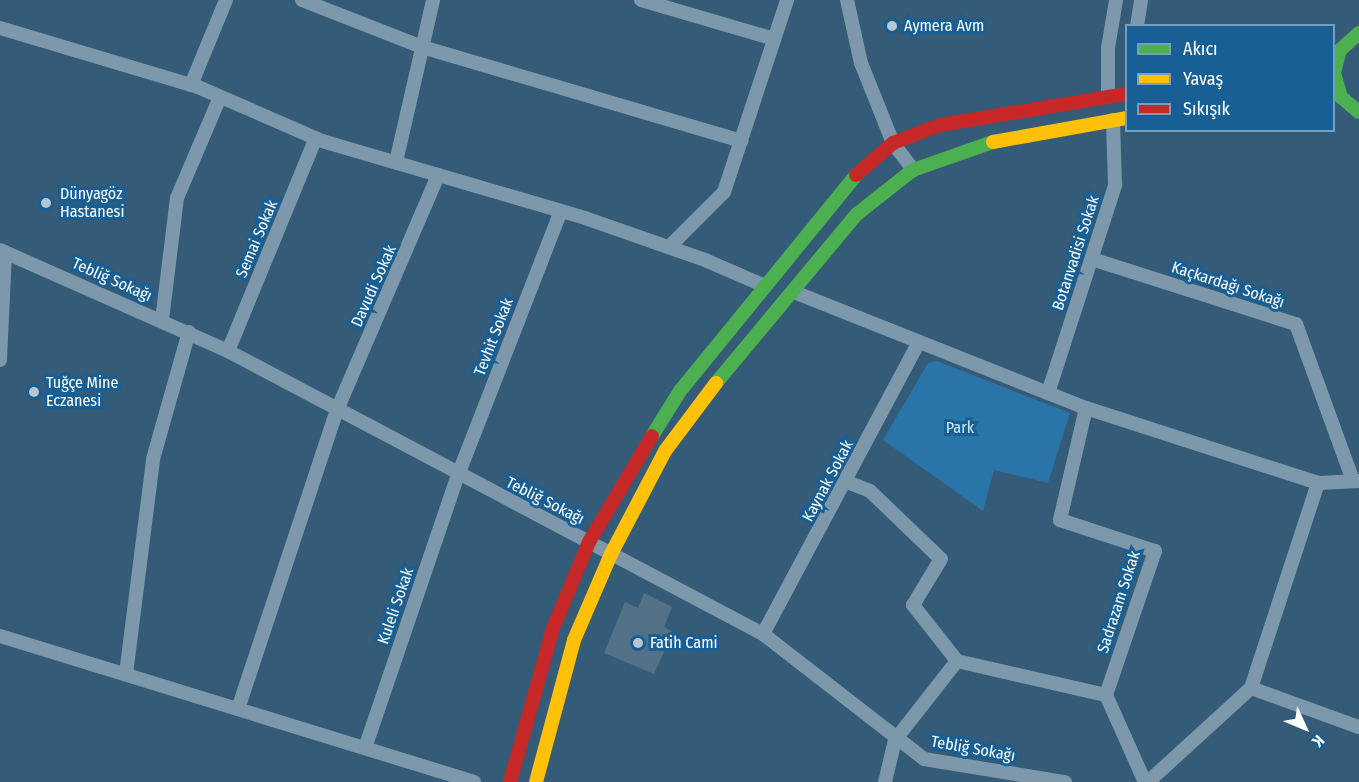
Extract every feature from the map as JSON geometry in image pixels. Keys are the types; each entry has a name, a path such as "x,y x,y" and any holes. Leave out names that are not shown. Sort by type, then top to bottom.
{"main road":[{"path":"1337,51 1359,33"},
{"path":"1335,81 1337,97 1359,112"},
{"path":"510,782 523,723 553,628 589,542 680,392 848,182 893,144 940,125 1125,94"},
{"path":"536,782 574,640 611,554 665,451 744,346 794,292 857,214 913,170 990,142 1120,119"}],"street":[{"path":"191,85 226,0"},
{"path":"302,0 422,47 741,141"},
{"path":"396,162 433,0"},
{"path":"641,0 774,39"},
{"path":"669,247 724,192 787,0"},
{"path":"846,0 861,63 893,144 913,170"},
{"path":"1108,97 1108,48 1116,0"},
{"path":"1137,24 1141,0"},
{"path":"0,28 191,85 316,138 561,211 669,247 765,286"},
{"path":"162,320 177,198 220,97"},
{"name":"Botanvadisi Sokak","path":"1048,393 1115,185 1120,119"},
{"name":"Semai Sokak","path":"228,351 316,138"},
{"name":"Davudi Sokak","path":"238,709 337,410 438,175"},
{"name":"Tevhit Sokak","path":"458,475 561,211"},
{"path":"0,360 3,251"},
{"name":"Tebliğ Sokağı","path":"3,251 228,351 458,475 764,634 895,740 924,759 1065,782"},
{"name":"Kaçkardağı Sokağı","path":"1092,259 1296,324 1356,481"},
{"path":"794,292 1086,408 1318,483 1356,481"},
{"path":"126,674 153,459 189,332"},
{"name":"Kaynak Sokak","path":"764,634 847,482 919,342"},
{"name":"Sadrazam Sokak","path":"1086,408 1060,520 1155,551 1106,694"},
{"name":"Kuleli Sokak","path":"365,748 458,475"},
{"path":"847,482 870,491 935,550 940,559 913,605 957,662 1106,694 1147,782 1251,688 1318,483"},
{"path":"0,636 474,782"},
{"path":"885,782 895,740 957,662"},
{"path":"1251,688 1359,727"}],"green space":[{"name":"Park","path":"937,361 1070,413 1048,483 994,470 983,511 883,440 928,363"}],"building":[{"name":"Fatih Cami","path":"644,593 672,607 664,627 673,632 654,674 604,653 625,602 638,608"}],"traffic: fast":[{"path":"1335,69 1340,50 1359,33"},
{"path":"1335,76 1341,97 1359,112"},
{"path":"716,383 857,214 913,170 993,142"},
{"path":"652,436 680,391 856,175"}],"traffic: slow":[{"path":"993,142 1125,118"},
{"path":"536,782 574,640 611,554 665,451 716,383"}],"traffic: jam":[{"path":"856,175 893,143 940,125 1125,94"},
{"path":"510,782 553,628 589,542 652,436"}],"place":[{"name":"Aymera Avm","path":"892,26"},
{"name":"Dünyagöz Hastanesi","path":"46,203"},
{"name":"Tuğçe Mine Eczanesi","path":"34,392"},
{"name":"Fatih Cami","path":"638,643"}]}
